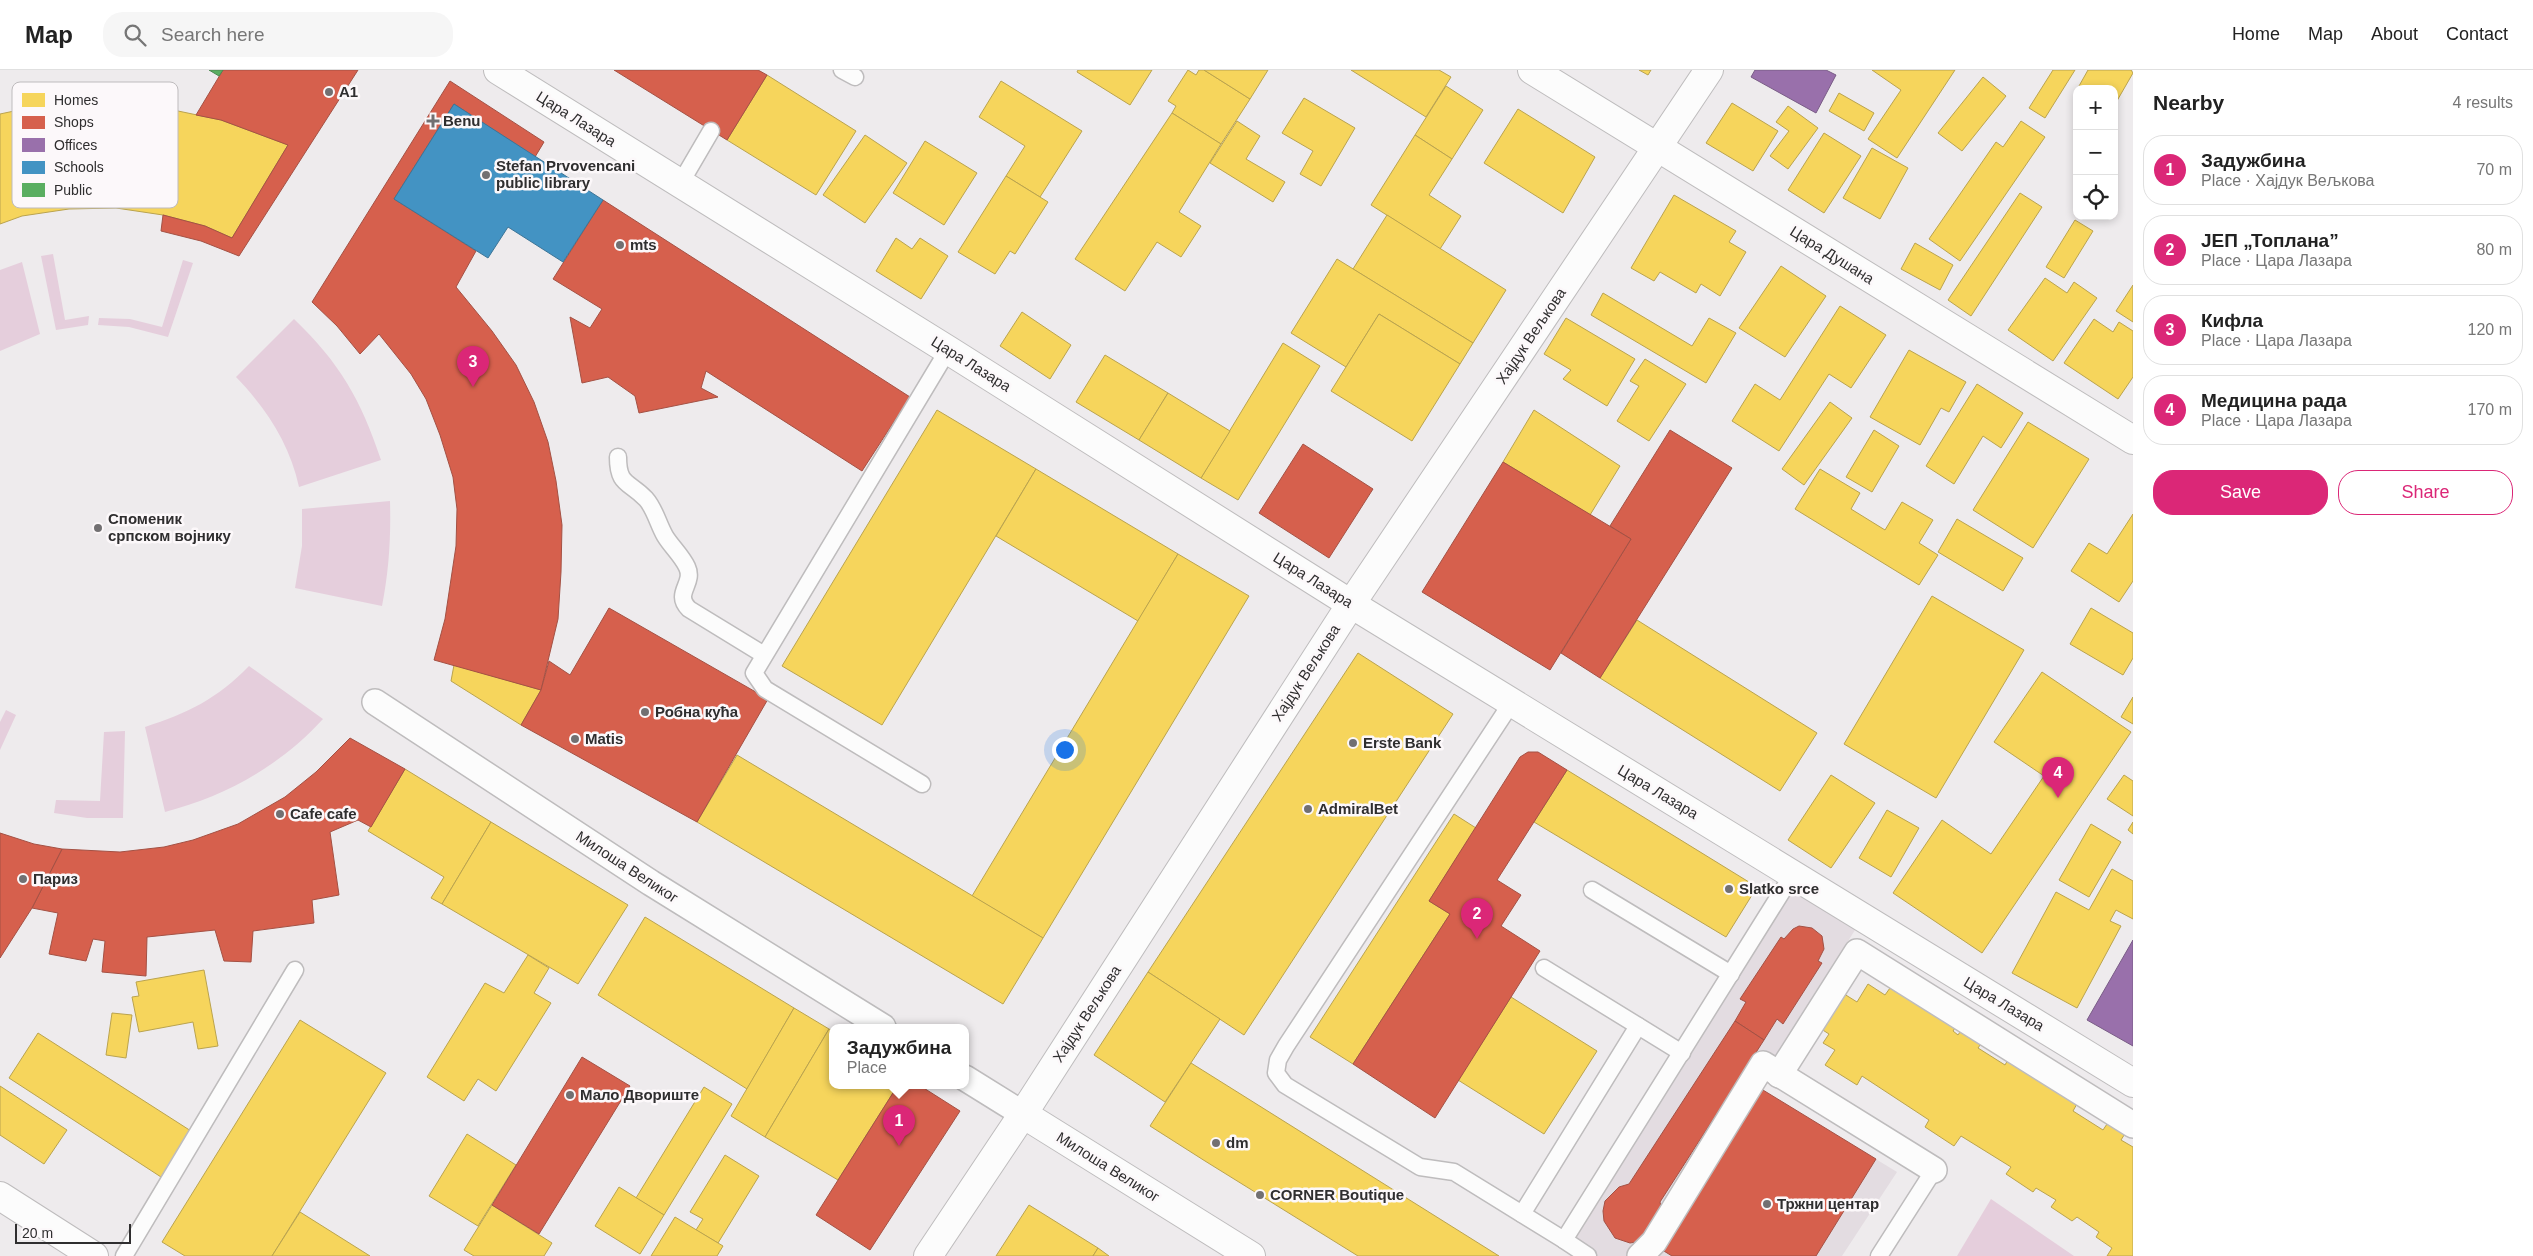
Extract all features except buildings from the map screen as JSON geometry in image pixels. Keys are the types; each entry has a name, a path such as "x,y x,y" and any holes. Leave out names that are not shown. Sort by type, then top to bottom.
{"street":[{"name":"Цара Лазара","path":"498,70 948,350 1350,604 2133,1083"},
{"name":"Цара Душана","path":"1532,70 2133,440"},
{"name":"Хајдук Вељкова","path":"928,1256 1023,1114 1350,604 1710,70"},
{"name":"Милоша Великог","path":"375,702 651,883 878,1024"},
{"path":"1779,1074 1857,952 2133,1125"},
{"path":"1640,1256 1654,1242 1763,1064 1934,1170"},
{"name":"Милоша Великог","path":"969,1080 1251,1256"},
{"path":"0,1196 94,1256"}],"lane":[{"path":"680,184 711,132"},
{"path":"922,784 765,689 754,673 948,350"},
{"path":"618,457 620,476 624,482 646,499 664,534 687,567 688,580 682,594 683,603 688,609 764,655"},
{"path":"1512,702 1286,1046 1278,1060 1276,1073 1285,1085 1420,1167 1454,1172 1588,1256"},
{"path":"1564,1240 1793,874"},
{"path":"1592,890 1731,974"},
{"path":"1544,968 1682,1053"},
{"path":"124,1256 296,970"},
{"path":"1522,1214 1638,1026"},
{"path":"1879,1256 1934,1170"}],"shaded area":[{"path":"53,254 65,320 89,316 88,325 56,330 41,256"},
{"path":"183,260 193,263 168,337 129,327 98,325 99,318 130,319 162,327"},
{"path":"22,262 40,334 0,351 0,270"},
{"path":"294,319 324,351 347,384 357,401 381,460 299,487 290,456 275,427 257,401 236,377"},
{"path":"390,501 389,554 382,606 295,588 302,546 302,509"},
{"path":"249,666 323,719 289,751 251,777 209,797 165,812 145,727 201,704 237,678"},
{"path":"6,710 16,715 0,750 0,722"},
{"path":"125,731 123,818 87,818 54,813 56,800 100,801 104,732"},
{"path":"1793,874 1863,917 1758,1087 1897,1172 1842,1256 1588,1256 1564,1240"},
{"path":"1991,1199 2074,1256 1957,1256"}],"place":[{"name":"A1","path":"329,92"},
{"name":"Benu","path":"433,121"},
{"name":"Stefan Prvovencani public library","path":"486,175"},
{"name":"mts","path":"620,245"},
{"name":"Кифла","path":"473,387"},
{"name":"Споменик српском војнику","path":"98,528"},
{"name":"Робна кућа","path":"645,712"},
{"name":"Matis","path":"575,739"},
{"name":"Erste Bank","path":"1353,743"},
{"name":"Медицина рада","path":"2058,798"},
{"name":"AdmiralBet","path":"1308,809"},
{"name":"Cafe cafe","path":"280,814"},
{"name":"Париз","path":"23,879"},
{"name":"Slatko srce","path":"1729,889"},
{"name":"ЈЕП „Топлана”","path":"1477,939"},
{"name":"Мало Двориште","path":"570,1095"},
{"name":"dm","path":"1216,1143"},
{"name":"Задужбина","path":"899,1146"},
{"name":"CORNER Boutique","path":"1260,1195"},
{"name":"Тржни центар","path":"1767,1204"}]}
